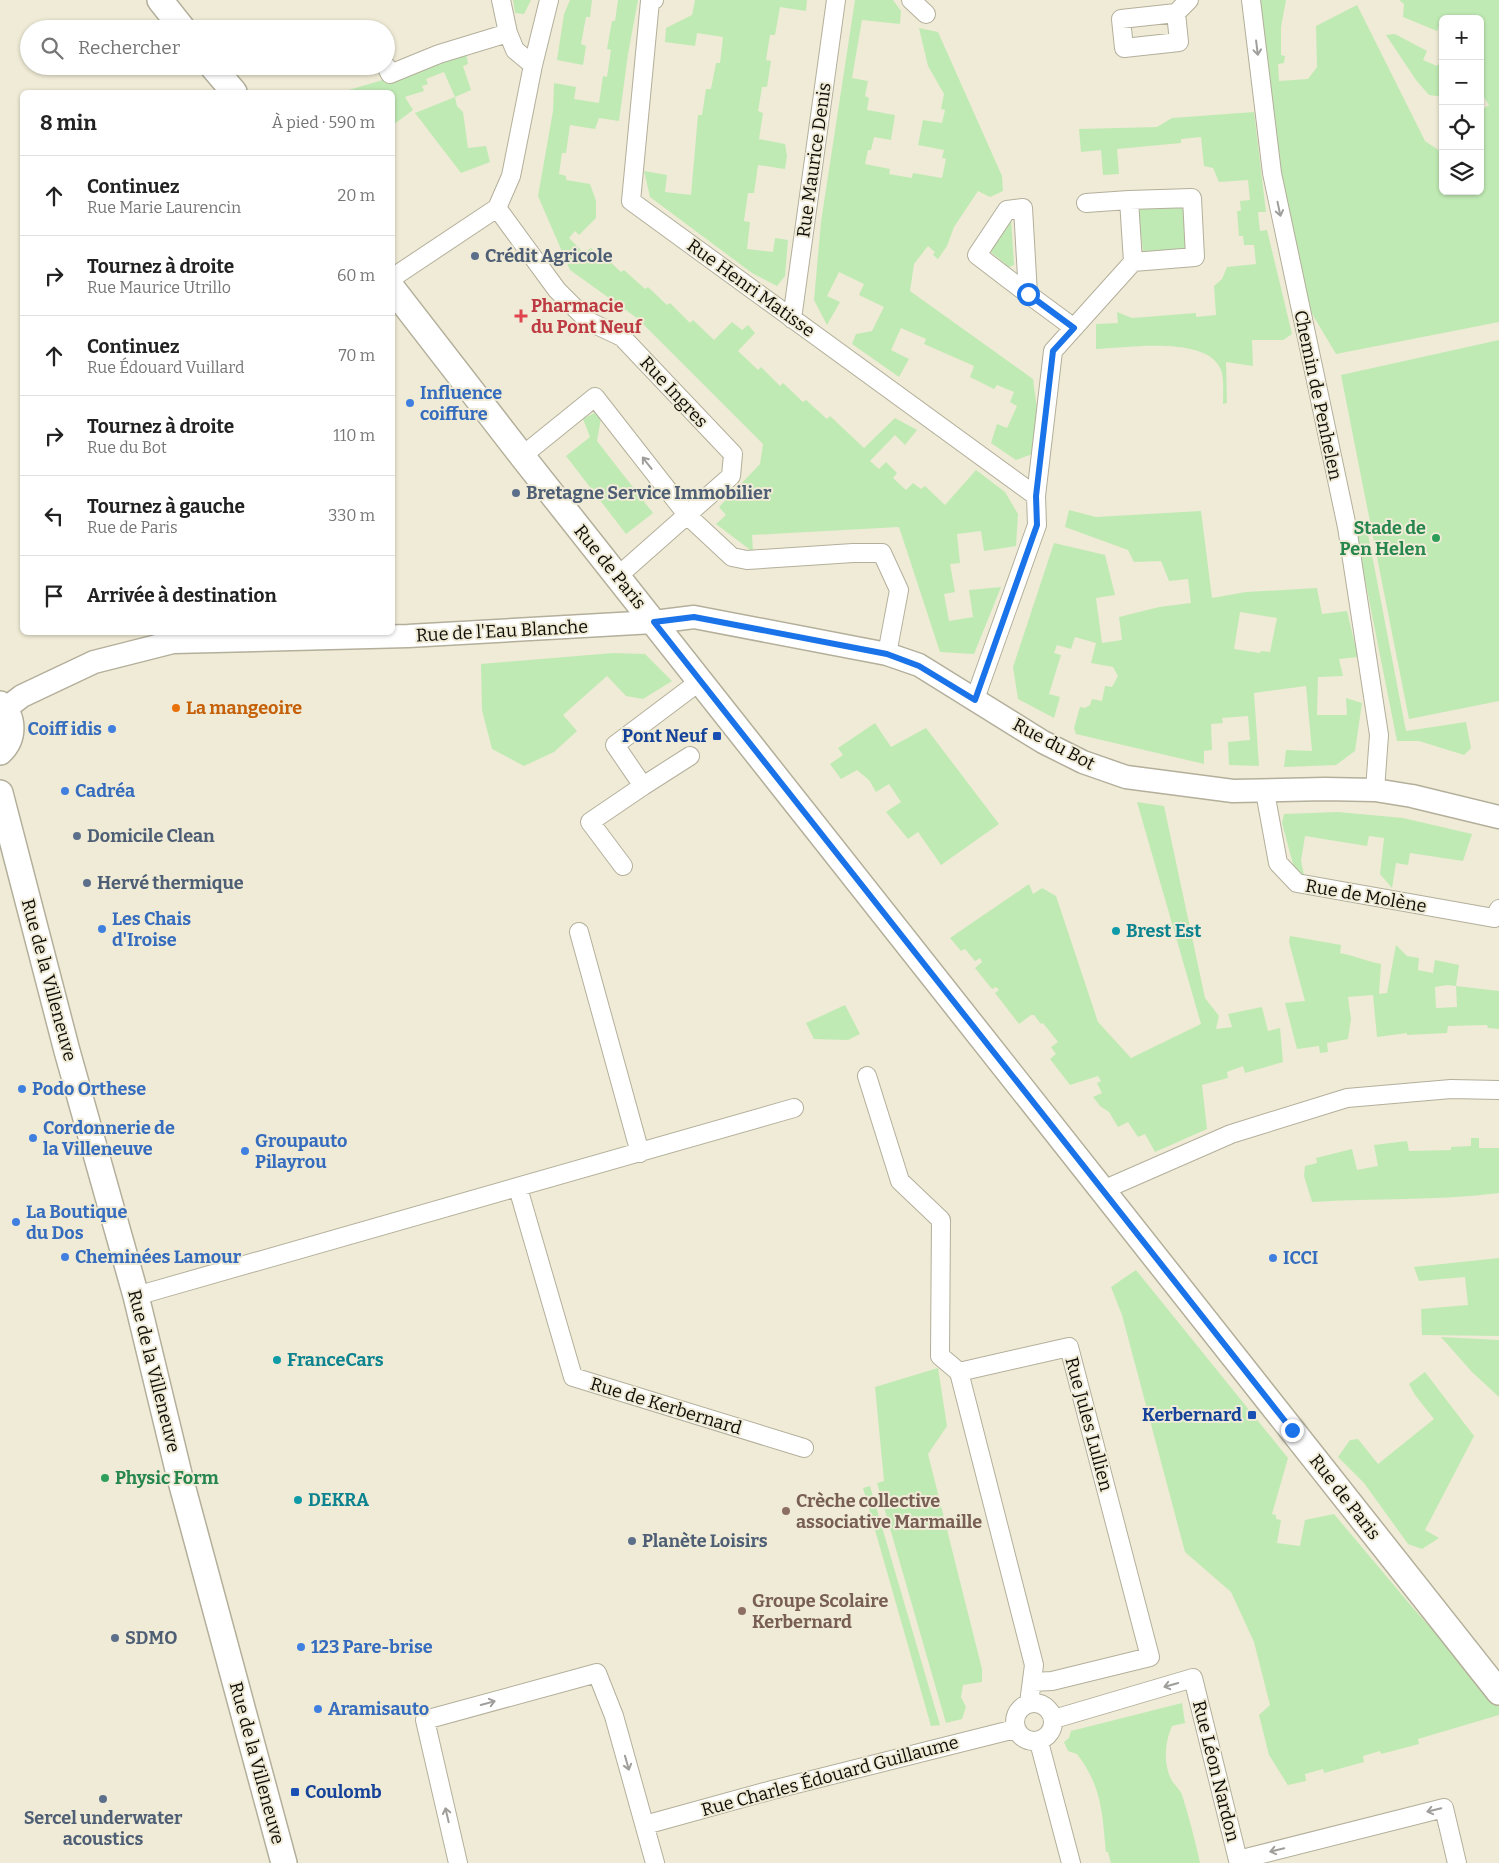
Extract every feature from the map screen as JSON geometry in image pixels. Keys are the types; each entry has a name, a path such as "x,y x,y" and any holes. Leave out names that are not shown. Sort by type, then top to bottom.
{"main road":[{"path":"160,0 176,20"},
{"path":"220,75 232,90"},
{"name":"Rue de Paris","path":"395,292 522,456 1499,1692"},
{"path":"0,752 9,741 12,724 2,706"},
{"name":"Rue de la Villeneuve","path":"0,793 136,1296 179,1474 284,1863"}],"street":[{"path":"501,0 508,34 515,50 533,65"},
{"path":"395,276 497,208 511,176 533,65 550,0"},
{"name":"Rue Henri Matisse","path":"654,0 650,1 631,201 1036,496"},
{"name":"Rue Maurice Denis","path":"792,319 836,0"},
{"path":"911,0 926,14"},
{"path":"1176,13 1189,0"},
{"name":"Chemin de Penhelen","path":"1251,0 1272,173 1307,346 1347,527 1379,736 1375,790"},
{"path":"395,72 439,54 508,34"},
{"path":"975,700 1037,525 1036,496 1053,351 1133,262 1195,258 1192,198 1086,203"},
{"path":"1130,200 1133,262"},
{"name":"Rue Ingres","path":"497,208 557,290 588,321 622,337 732,454 731,476 618,576"},
{"path":"1028,294 1023,208 1007,210 977,255 1028,294 1074,328"},
{"path":"522,456 595,397 688,516 732,557 747,560 853,552 882,553 899,590 887,654"},
{"name":"Rue du Bot","path":"654,622 694,617 887,654 919,666 1043,742 1083,762 1126,777 1233,791 1375,790 1412,796 1499,817"},
{"name":"Rue de l'Eau Blanche","path":"2,706 94,662 173,642 408,636 654,622"},
{"path":"643,786 616,745 700,681"},
{"path":"623,866 590,822 690,756"},
{"name":"Rue de Molène","path":"1265,792 1278,863 1297,883 1494,918 1499,909"},
{"path":"579,932 640,1153"},
{"path":"867,1076 900,1181 941,1220 940,1356 959,1372 1034,1665 1029,1703"},
{"path":"1103,1190 1231,1134 1347,1098 1451,1089 1499,1090"},
{"path":"136,1296 794,1108"},
{"name":"Rue de Kerbernard","path":"518,1188 573,1377 804,1448"},
{"name":"Rue Jules Lullien","path":"959,1372 1069,1347 1150,1657 1052,1681 1032,1682"},
{"path":"458,1863 425,1720 597,1673 614,1716 655,1863"},
{"name":"Rue Léon Nardon","path":"1054,1719 1194,1678 1238,1860 1444,1808 1457,1863"},
{"path":"1029,1703 1045,1705 1054,1719 1050,1733 1039,1742 1024,1740 1015,1729 1016,1712 1029,1703"},
{"name":"Rue Charles Édouard Guillaume","path":"644,1825 781,1787 1015,1729"},
{"path":"1039,1742 1071,1863"}],"green space":[{"path":"513,0 531,0 524,14 515,13"},
{"path":"570,0 592,0 590,17 586,17 581,44 586,46 583,65 557,60 564,14"},
{"path":"618,0 638,0 628,54 619,121 599,118 595,129 570,125 566,153 562,153 559,174 566,176 566,180 590,184 596,201 596,218 579,235 575,231 569,238 584,253 591,248 598,255 601,253 621,272 624,270 645,289 648,287 667,305 670,303 690,323 693,320 714,340 732,322 742,330 748,325 755,333 738,351 758,370 761,367 780,386 783,383 803,402 806,400 827,419 830,416 864,448 895,418 917,430 905,445 895,435 870,461 879,469 886,462 897,473 893,478 906,490 913,483 921,489 925,486 945,505 976,470 1005,492 1018,514 1016,546 984,551 981,531 957,534 960,563 950,564 955,592 944,594 949,621 973,617 969,590 1001,587 974,654 940,652 899,527 752,535 753,552 716,524 726,515 719,507 760,464 763,444 637,318 570,270 538,196 553,111 554,83 576,87 574,99 599,103 603,76 607,77 611,50 607,49 612,21 615,21"},
{"path":"695,0 807,0 806,11 780,7 775,35 770,35 766,60 771,61 767,87 762,87 758,111 763,113 759,139 785,144 787,156 785,169 758,165 754,193 748,193 744,221 750,222 747,249 773,252 775,238 788,240 785,276 777,286 752,273 650,197 644,171 667,175 665,192 691,195 698,115 702,115 706,89 711,89 716,63 720,63 723,37 697,33 695,46 665,42 666,28 692,15"},
{"path":"855,0 893,0 901,11 900,24 862,20 852,78 868,81 865,96 869,98 867,110 895,115 891,140 874,137 871,150 868,150 865,164 890,169 889,174 912,178 913,173 942,178 946,159 942,158 944,150 918,145 923,120 942,123 945,110 941,109 944,94 928,66 919,28 938,32 1002,176 1003,191 990,197 978,191 954,227 947,246 938,259 933,255 935,252 928,246 914,264 910,291 1033,379 1037,409 1035,453 1016,460 991,443 997,424 1007,428 1017,406 1010,402 1014,392 997,385 994,389 970,377 974,366 924,344 926,339 901,328 891,350 909,359 899,377 852,344 856,334 872,331 884,307 859,295 864,284 839,272 827,296 840,302 827,325 814,300 821,222"},
{"path":"1260,0 1286,0 1281,27 1281,55 1285,56 1284,63 1278,64 1279,81 1308,79 1317,67 1316,26 1357,5 1425,141 1439,150 1439,195 1484,195 1484,108 1489,105 1484,97 1484,15 1439,15 1437,31 1403,17 1404,4 1399,0 1499,0 1499,322 1336,354 1308,307 1277,165"},
{"path":"1395,34 1427,51 1423,60 1437,66 1439,64 1439,96 1429,95 1416,80 1386,35"},
{"path":"465,48 468,64 463,66 471,90 455,97 444,72 426,79 428,84 422,86 424,91 405,97 413,110 395,124 395,90 349,90 393,77"},
{"path":"455,97 457,106 463,112 468,148 486,146 490,162 461,173 415,113"},
{"path":"1254,112 1266,212 1258,212 1260,231 1267,230 1292,334 1283,340 1252,340 1253,366 1226,362 1227,403 1223,404 1222,373 1215,361 1202,353 1186,348 1146,346 1096,349 1096,324 1118,323 1117,312 1132,318 1196,313 1196,317 1216,315 1214,286 1222,279 1227,267 1256,264 1254,245 1244,245 1243,236 1239,236 1237,211 1241,211 1240,201 1250,200 1248,180 1219,182 1213,168 1204,166 1201,137 1181,139 1181,143 1117,149 1119,174 1103,175 1101,150 1081,152 1079,129 1157,127 1172,118"},
{"path":"1185,203 1188,248 1143,252 1138,206"},
{"path":"1011,218 1014,265 1009,267 986,248"},
{"name":"Stade de Pen Helen","path":"1499,340 1499,701 1409,719 1341,375"},
{"path":"594,413 601,418 597,441 653,513 626,534 566,456 590,437 583,419"},
{"path":"1069,510 1096,517 1201,511 1212,598 1246,592 1317,588 1322,614 1347,611 1358,657 1339,659 1343,676 1318,677 1317,715 1347,715 1346,698 1362,703 1355,751 1336,765 1284,767 1286,750 1312,751 1306,686 1254,693 1259,766 1229,765 1228,742 1250,740 1248,716 1222,718 1223,723 1211,724 1212,750 1204,751 1204,764 1076,734 1074,728 1080,707 1085,708 1090,705 1092,699 1102,701 1105,686 1112,687 1118,676 1113,667 1091,663 1096,643 1075,637 1071,649 1057,645 1054,653 1061,655 1049,694 1060,697 1054,718 1018,699 1013,667 1054,543 1105,555 1115,595 1096,598 1102,643 1122,640 1119,617 1159,607 1191,603 1188,579 1169,581 1161,561 1134,562 1128,550 1065,527","holes":["1240,612 1277,618 1270,652 1261,651 1260,653 1234,649"]},
{"path":"1355,529 1367,529 1406,731 1466,722 1471,748 1464,755 1419,741 1397,741"},
{"path":"613,653 645,654 672,681 643,699 626,696 607,676 563,715 577,731 554,752 524,766 492,749 482,710 481,664"},
{"path":"875,723 891,747 926,728 999,824 941,865 918,832 908,839 886,812 901,802 889,784 876,792 869,780 857,770 841,779 830,764 843,755 838,748"},
{"path":"1137,802 1164,806 1205,998 1219,1016 1216,1029 1232,1027 1228,1014 1262,1007 1268,1031 1280,1028 1283,1062 1245,1073 1243,1066 1227,1072 1228,1078 1202,1085 1207,1129 1155,1152 1145,1134 1138,1137 1128,1122 1118,1127 1109,1112 1100,1106 1093,1097 1102,1093 1097,1083 1101,1081 1098,1076 1070,1085 1050,1059 1056,1054 1051,1047 1058,1042 1043,1023 1041,1024 1034,1015 1031,1015 1019,1024 995,993 999,990 996,987 992,989 975,968 982,962 980,958 975,961 965,949 961,951 950,938 1029,884 1033,894 1042,888 1056,896 1098,1022 1131,1058 1201,1024"},
{"path":"1338,812 1403,818 1472,834 1463,861 1410,853 1408,865 1396,863 1392,888 1380,874 1384,838 1369,836 1367,846 1305,836 1301,861 1304,875 1294,868 1282,823 1284,814"},
{"path":"1290,936 1341,945 1340,953 1381,964 1379,994 1387,993 1396,945 1407,956 1419,958 1418,970 1433,973 1435,960 1459,965 1456,986 1499,991 1499,1029 1488,1028 1487,1025 1448,1026 1447,1033 1407,1035 1407,1033 1377,1037 1373,995 1348,997 1351,1019 1348,1039 1327,1043 1328,1052 1320,1053 1319,1046 1297,1049 1285,1003 1305,1001 1289,942","holes":["1456,986 1457,1007 1436,1008 1435,987"]},
{"path":"845,1005 860,1034 848,1040 814,1039 806,1023"},
{"path":"1471,1138 1479,1138 1479,1148 1499,1148 1499,1193 1476,1196 1312,1202 1304,1176 1305,1166 1317,1163 1316,1158 1352,1149 1357,1170 1378,1166 1374,1145 1407,1141 1409,1151 1451,1150 1451,1147 1471,1146"},
{"path":"1499,1258 1499,1336 1422,1335 1421,1309 1468,1305 1465,1277 1419,1281 1414,1267"},
{"path":"1136,1270 1288,1458 1272,1514 1276,1515 1276,1519 1281,1520 1277,1543 1300,1546 1305,1520 1334,1514 1413,1608 1499,1704 1499,1715 1418,1739 1419,1744 1381,1754 1380,1751 1363,1756 1364,1762 1324,1773 1323,1769 1305,1774 1306,1781 1288,1785 1289,1787 1269,1755 1259,1715 1270,1705 1254,1642 1231,1592 1185,1552 1122,1315 1111,1287"},
{"path":"1441,1337 1499,1340 1499,1397 1472,1372"},
{"path":"938,1368 947,1426 928,1454 982,1669 982,1682 963,1685 961,1697 966,1707 962,1719 946,1723 877,1483 884,1481 875,1387"},
{"path":"1425,1372 1474,1436 1425,1530 1439,1538 1422,1549 1408,1544 1364,1483 1338,1457 1350,1440 1358,1439 1378,1464 1434,1419 1415,1395 1409,1384"},
{"path":"870,1486 940,1725 931,1726 863,1488"},
{"path":"1182,1703 1185,1723 1172,1726 1166,1746 1166,1759 1168,1773 1182,1795 1200,1863 1111,1863 1108,1852 1106,1852 1102,1812 1092,1778 1077,1754 1068,1751 1064,1742 1069,1738 1071,1731"}],"place":[{"name":"Crédit Agricole","path":"475,256"},
{"name":"Pharmacie du Pont Neuf","path":"521,316"},
{"name":"Influence coiffure","path":"410,403"},
{"name":"Bretagne Service Immobilier","path":"516,493"},
{"name":"Stade de Pen Helen","path":"1436,538"},
{"name":"La mangeoire","path":"176,708"},
{"name":"Coiff idis","path":"112,729"},
{"name":"Pont Neuf","path":"717,736"},
{"name":"Cadréa","path":"65,791"},
{"name":"Domicile Clean","path":"77,836"},
{"name":"Hervé thermique","path":"87,883"},
{"name":"Les Chais d'Iroise","path":"102,929"},
{"name":"Brest Est","path":"1116,931"},
{"name":"Podo Orthese","path":"22,1089"},
{"name":"Cordonnerie de la Villeneuve","path":"33,1138"},
{"name":"Groupauto Pilayrou","path":"245,1151"},
{"name":"La Boutique du Dos","path":"16,1222"},
{"name":"Cheminées Lamour","path":"65,1257"},
{"name":"ICCI","path":"1273,1258"},
{"name":"FranceCars","path":"277,1360"},
{"name":"Kerbernard","path":"1252,1415"},
{"name":"Physic Form","path":"105,1478"},
{"name":"DEKRA","path":"298,1500"},
{"name":"Crèche collective associative Marmaille","path":"786,1511"},
{"name":"Planète Loisirs","path":"632,1541"},
{"name":"Groupe Scolaire Kerbernard","path":"742,1611"},
{"name":"SDMO","path":"115,1638"},
{"name":"123 Pare-brise","path":"301,1647"},
{"name":"Aramisauto","path":"318,1709"},
{"name":"Coulomb","path":"295,1792"},
{"name":"Sercel underwater acoustics","path":"103,1799"}],"route":[{"path":"1028,294 1074,328 1053,351 1036,496 1037,525 975,700 919,666 887,654 856,646 694,617 654,622 1292,1430"}]}
